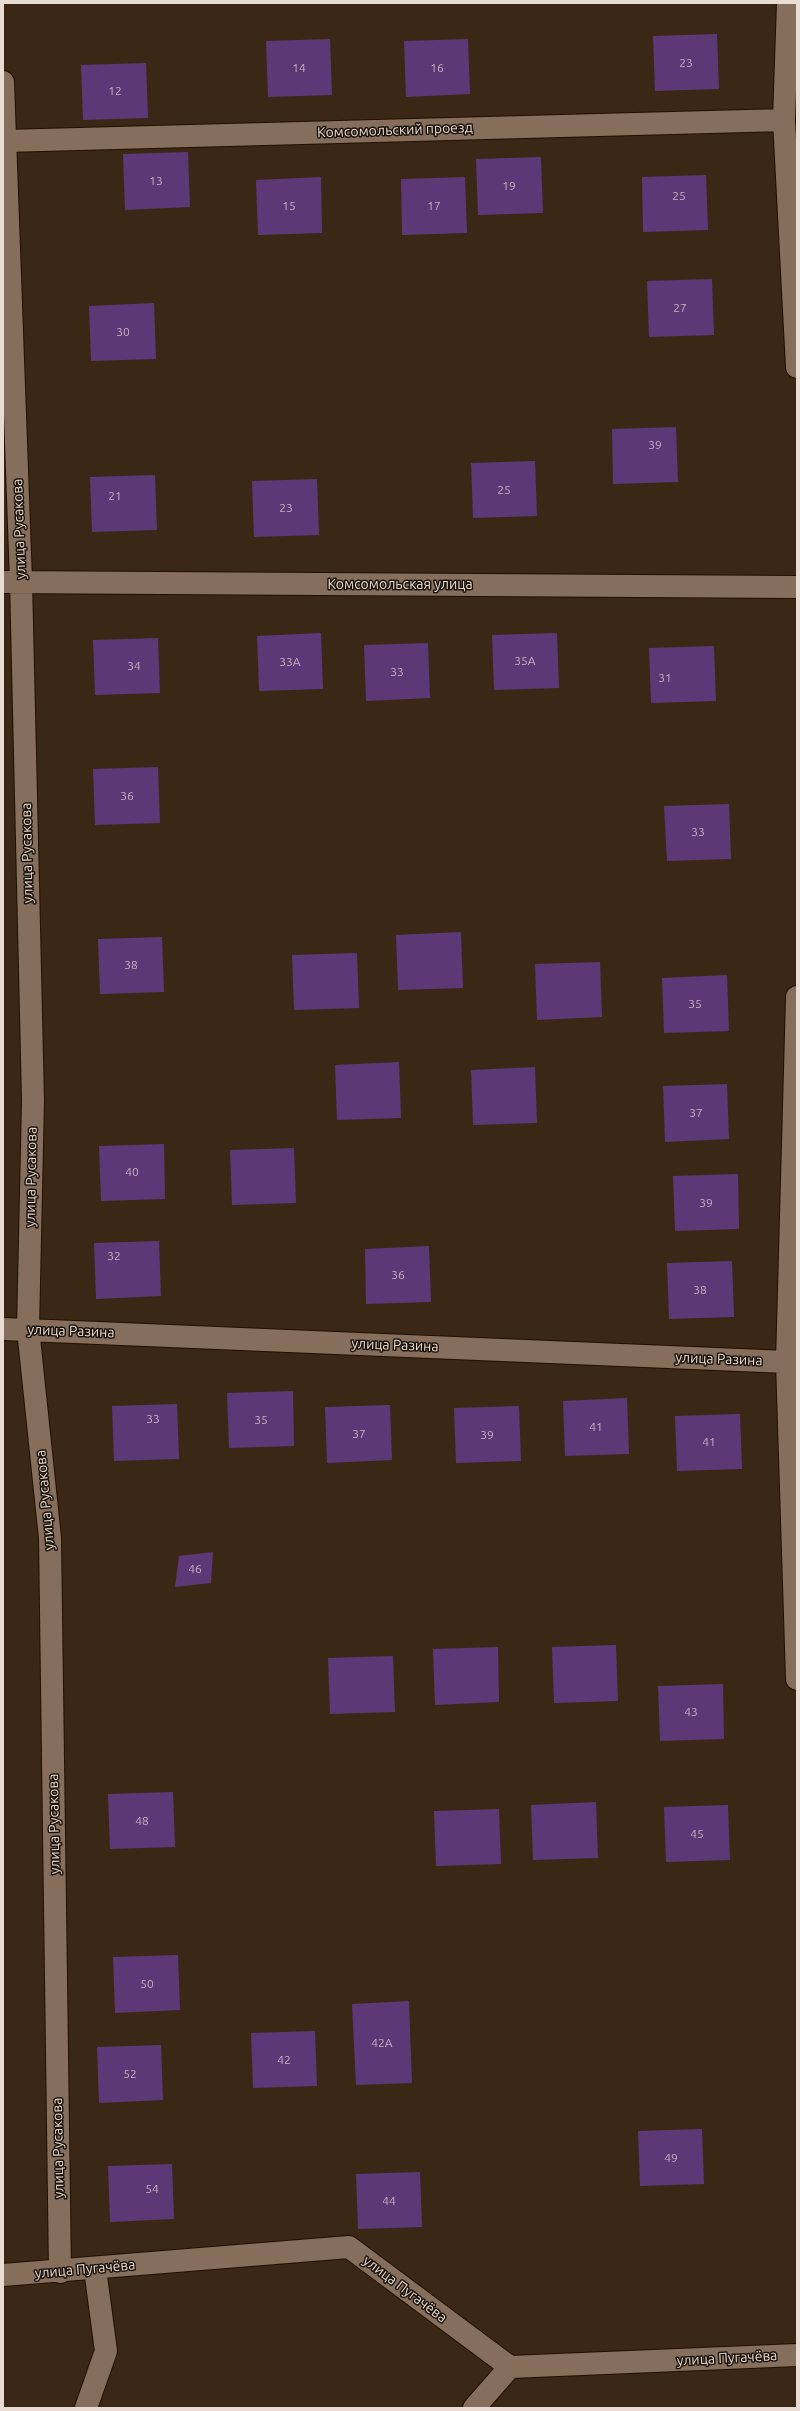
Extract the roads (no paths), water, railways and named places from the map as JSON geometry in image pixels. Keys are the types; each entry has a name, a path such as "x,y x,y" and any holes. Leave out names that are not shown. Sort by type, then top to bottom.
{"street":[{"path":"788,3 784,120 797,367"},
{"name":"улица Русакова","path":"3,82 12,582 33,1100 28,1329 50,1538 60,2272"},
{"name":"Комсомольский проезд","path":"5,141 784,120"},
{"name":"Комсомольская улица","path":"12,582 797,587"},
{"path":"797,997 787,1362 797,1679"},
{"name":"улица Разина","path":"3,1329 787,1362"},
{"name":"улица Пугачёва","path":"3,2275 60,2272 349,2247 510,2367 797,2354"},
{"path":"86,2408 106,2351 95,2269"},
{"path":"474,2408 510,2367"}]}
